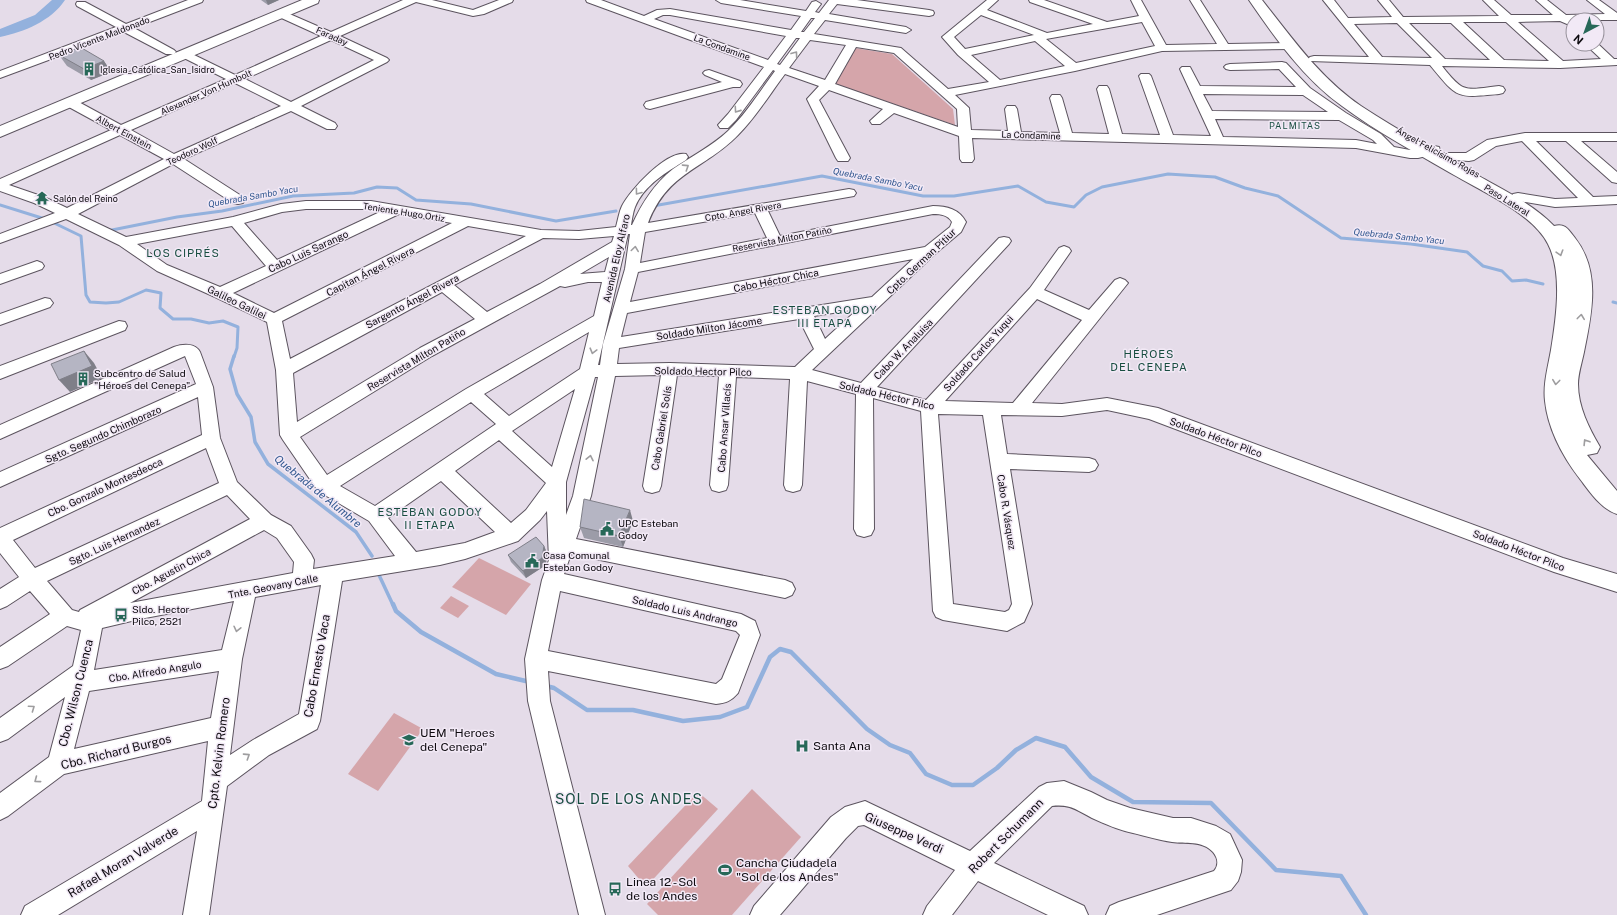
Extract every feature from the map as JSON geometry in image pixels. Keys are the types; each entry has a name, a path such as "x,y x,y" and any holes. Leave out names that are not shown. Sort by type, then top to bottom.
{"main road":[{"path":"2,128 122,77 186,55 226,33 293,0"},
{"path":"2,128 71,103 170,52 281,14 313,0"},
{"name":"Paso Lateral","path":"1255,0 1290,46 1319,79 1344,100 1368,117 1434,153 1528,211 1542,224 1560,250 1565,278 1563,335 1555,385 1555,402 1559,419 1566,436 1579,459 1596,483 1617,505"},
{"name":"Ángel Felicísimo Rojas","path":"1268,0 1314,60 1337,87 1364,109 1434,153 1469,163 1543,214 1552,221 1568,239 1580,261 1584,276 1584,294 1579,333 1568,383 1569,399 1581,434 1602,469 1617,485"}],"street":[{"name":"Pedro Vicente Maldonado","path":"0,75 198,0"},
{"name":"Alexander Von Humbolt","path":"0,186 120,130 412,0"},
{"path":"419,0 468,12 480,12 508,0"},
{"name":"La Condamine","path":"591,0 965,134 1356,144 1410,154 1434,153"},
{"path":"721,0 906,30"},
{"name":"Avenida Eloy Alfaro","path":"592,915 539,701 537,664 562,543 582,496 608,370 611,344 632,269 626,235 666,183 705,148 732,117 819,0"},
{"path":"834,0 929,13"},
{"name":"Avenida Eloy Alfaro","path":"562,543 556,519 557,482 588,372 612,278 626,235 628,207 636,193 648,178 705,148 737,128 834,0"},
{"path":"993,0 948,37 962,53 998,84"},
{"path":"1034,0 1106,26"},
{"path":"1195,0 1225,47"},
{"path":"1328,0 1378,60"},
{"path":"1383,0 1438,62 1451,83 1464,93 1499,90"},
{"path":"1488,0 1560,65"},
{"path":"1541,0 1563,18"},
{"path":"1592,0 1617,18"},
{"path":"1134,3 1146,18 1162,48"},
{"path":"81,4 170,52"},
{"path":"979,11 1042,37 1075,68"},
{"path":"646,20 658,13 670,12 807,37 900,51 963,109 967,159"},
{"name":"Faraday","path":"281,14 383,60"},
{"path":"962,53 1146,18"},
{"path":"1346,21 1617,18"},
{"path":"1453,19 1501,64"},
{"path":"332,49 346,42"},
{"path":"842,158 813,99 828,85 852,43"},
{"path":"946,93 1075,68 1162,48 1290,46"},
{"path":"1601,52 1614,62"},
{"path":"186,55 331,126"},
{"name":"Teodoro Wolf","path":"0,239 63,215 174,159 290,106 383,60"},
{"path":"1314,60 1378,60 1560,65 1614,62"},
{"path":"1247,90 1230,67 1282,65 1306,91 1342,116 1378,137 1389,149"},
{"path":"1186,69 1219,141"},
{"path":"709,73 751,90"},
{"path":"1145,76 1168,140"},
{"path":"650,105 733,83"},
{"path":"1103,89 1118,139"},
{"path":"1196,90 1306,91"},
{"path":"1056,98 1067,136"},
{"name":"Albert Einstein","path":"71,103 174,159 238,200"},
{"path":"876,121 892,108"},
{"path":"1011,109 1015,135"},
{"path":"1207,115 1342,116"},
{"path":"1526,138 1589,201"},
{"path":"1469,163 1492,143 1526,138 1617,138"},
{"path":"1570,138 1617,179"},
{"name":"Galileo Galilei","path":"0,186 39,200 63,215 124,242 162,268 220,293 274,319 284,370 289,435"},
{"name":"Cpto. Angel Rivera","path":"626,235 760,208 849,193"},
{"path":"1518,197 1556,203 1617,200"},
{"path":"1543,214 1556,203"},
{"name":"Teniente Hugo Ortiz","path":"124,242 235,222 281,208 306,205 371,205 541,234 626,235"},
{"path":"760,208 774,241"},
{"name":"Cabo Luis Sarango","path":"220,293 396,210"},
{"name":"Reservista Milton Patiño","path":"632,269 933,210"},
{"name":"Cpto. German Pitiur","path":"799,373 930,250 956,229 959,222 957,218 952,214 940,210 933,210"},
{"path":"235,222 275,267"},
{"name":"Capitan Ángel Rivera","path":"274,319 466,222"},
{"name":"Sargento Ángel Rivera","path":"284,370 541,234"},
{"name":"Reservista Milton Patiño","path":"289,435 426,352 484,319 545,288 626,235"},
{"name":"Cabo W. Analuisa","path":"864,391 1004,241"},
{"name":"Cabo Héctor Chica","path":"621,309 930,250"},
{"name":"Soldado Carlos Yuqui","path":"929,407 1035,292 1064,252"},
{"path":"0,279 37,266"},
{"name":"Reservista Milton Patiño","path":"545,288 587,277 612,278"},
{"path":"1017,410 1120,283"},
{"path":"444,285 484,319"},
{"path":"1035,292 1092,318"},
{"name":"Soldado Milton Jácome","path":"611,344 877,301"},
{"path":"0,320 45,303"},
{"path":"804,313 823,351"},
{"path":"325,486 472,393 602,318"},
{"path":"0,373 119,326"},
{"path":"0,432 180,351 187,350 192,352 205,387 211,438 230,486 264,521 284,532 304,560 303,580"},
{"name":"Soldado Hector Pilco","path":"588,372 608,370 670,369 799,373"},
{"name":"Cabo Gabriel Solís","path":"652,486 670,369"},
{"name":"Cabo Ansar Villacís","path":"719,485 728,371"},
{"path":"376,516 588,372"},
{"path":"793,485 799,373"},
{"name":"Soldado Héctor Pilco","path":"799,373 929,407 1062,410 1107,404 1152,413 1561,566 1617,584"},
{"name":"Sgto. Segundo Chimborazo","path":"0,480 205,387"},
{"path":"864,391 864,528"},
{"path":"472,393 557,482"},
{"name":"Cabo R. Vásquez","path":"929,407 943,611 1007,622 1017,616 1022,604 991,408"},
{"path":"289,435 325,486 376,516 412,561"},
{"name":"Cbo. Gonzalo Montesdeoca","path":"0,537 211,438"},
{"path":"999,461 1089,465"},
{"path":"442,470 511,535 556,519 566,513 582,496"},
{"name":"Tnte. Geovany Calle","path":"78,619 140,610 333,574 440,557 465,551 511,535 533,515 557,482"},
{"name":"Sgto. Luis Hernandez","path":"0,600 32,579 230,486"},
{"name":"Cbo. Agustin Chica","path":"0,659 264,521"},
{"path":"0,537 32,579 78,619"},
{"path":"562,543 784,589"},
{"name":"Soldado Luis Andrango","path":"537,664 716,694 724,693 730,686 750,635 748,628 741,623 555,572"},
{"name":"Cabo Ernesto Vaca","path":"216,780 237,762 309,721 333,574"},
{"name":"Cpto. Kelvin Romero","path":"196,915 213,808 221,727 231,659 246,591"},
{"name":"Cbo. Wilson Cuenca","path":"59,764 82,677 78,619"},
{"name":"Cbo. Alfredo Angulo","path":"0,731 82,677 231,659"},
{"name":"Cbo. Richard Burgos","path":"0,808 59,764 221,727"},
{"name":"Robert Schumann","path":"936,915 974,865 1047,795 1064,793 1083,800 1101,810 1130,820 1172,830 1191,830 1207,835 1221,843 1230,860 1229,872 1222,881 1119,915"},
{"name":"Rafael Moran Valverde","path":"34,915 213,808"},
{"name":"Giuseppe Verdi","path":"763,915 837,829 850,818 860,813 865,813 1076,915"}],"shaded area":[{"path":"855,48 892,54 953,109 955,125 833,83"},
{"path":"479,558 531,584 506,615 452,587"},
{"path":"451,596 469,606 458,618 440,608"},
{"path":"394,713 423,729 378,791 348,774"},
{"name":"Cancha Ciudadela \"Sol de los Andes\"","path":"752,789 801,837 732,915 658,915 647,904"},
{"path":"698,792 718,809 646,887 628,866"}],"building":[{"path":"80,47 104,61 84,69 59,55"},
{"path":"84,351 92,366 59,380 51,364"},
{"path":"584,499 630,510 619,536 580,527"},
{"path":"536,537 544,546 542,558 523,571 508,555"}],"waterway":[{"path":"0,33 9,31 40,18 59,0"},
{"name":"Quebrada Sambo Yacu","path":"653,206 822,176 923,196 954,196 1018,186 1046,202 1074,207 1086,195 1102,187 1168,174 1215,177 1245,188 1278,196 1341,238 1411,244 1467,252 1483,266 1502,271 1512,281 1526,280 1543,284"},
{"name":"Quebrada Sambo Yacu","path":"107,231 177,217 222,211 293,196 354,193 377,187 397,188 416,200 471,204 556,221 616,211"},
{"path":"0,205 45,219"},
{"name":"Quebrada de Alumbre","path":"52,222 81,236 86,295 90,302 119,302 146,290 161,293 160,308 173,319 191,319 209,323 223,321 238,327 237,348 234,357"},
{"name":"Quebrada Sambo Yacu","path":"1613,302 1617,303"},
{"name":"Quebrada de Alumbre","path":"234,356 230,369 237,394 251,417 255,442 268,464 356,532 372,556"},
{"name":"Quebrada de Alumbre","path":"379,575 393,605"},
{"name":"Quebrada de Alumbre","path":"393,604 396,611 421,632 496,674 530,682"},
{"path":"546,686 554,688 587,710 633,710 683,721 720,717 747,707 770,657 780,649 791,652 867,729 890,745 910,753 926,774 952,785 973,785 997,768 1016,750 1036,738 1065,747 1091,777 1133,802 1211,803 1276,870 1341,876 1366,915"}],"place":[{"name":"Iglesia_Católica_San_Isidro","path":"89,69"},
{"name":"Salón del Reino","path":"42,198"},
{"name":"Subcentro de Salud \"Héroes del Cenepa\"","path":"83,379"},
{"name":"UPC Esteban Godoy","path":"607,529"},
{"name":"Casa Comunal Esteban Godoy","path":"532,561"},
{"name":"Sldo. Hector Pilco, 2521","path":"121,615"},
{"name":"UEM \"Heroes del Cenepa\"","path":"409,740"},
{"name":"Santa Ana","path":"802,746"},
{"name":"Cancha Ciudadela \"Sol de los Andes\"","path":"725,870"},
{"name":"Linea 12 - Sol de los Andes","path":"615,889"}],"district":[{"name":"PALMITAS","path":"1295,125"},
{"name":"LOS CIPRÉS","path":"183,253"},
{"name":"ESTEBAN GODOY III ETAPA","path":"825,316"},
{"name":"HÉROES DEL CENEPA","path":"1149,360"},
{"name":"ESTEBAN GODOY II ETAPA","path":"430,518"},
{"name":"SOL DE LOS ANDES","path":"629,799"}]}
